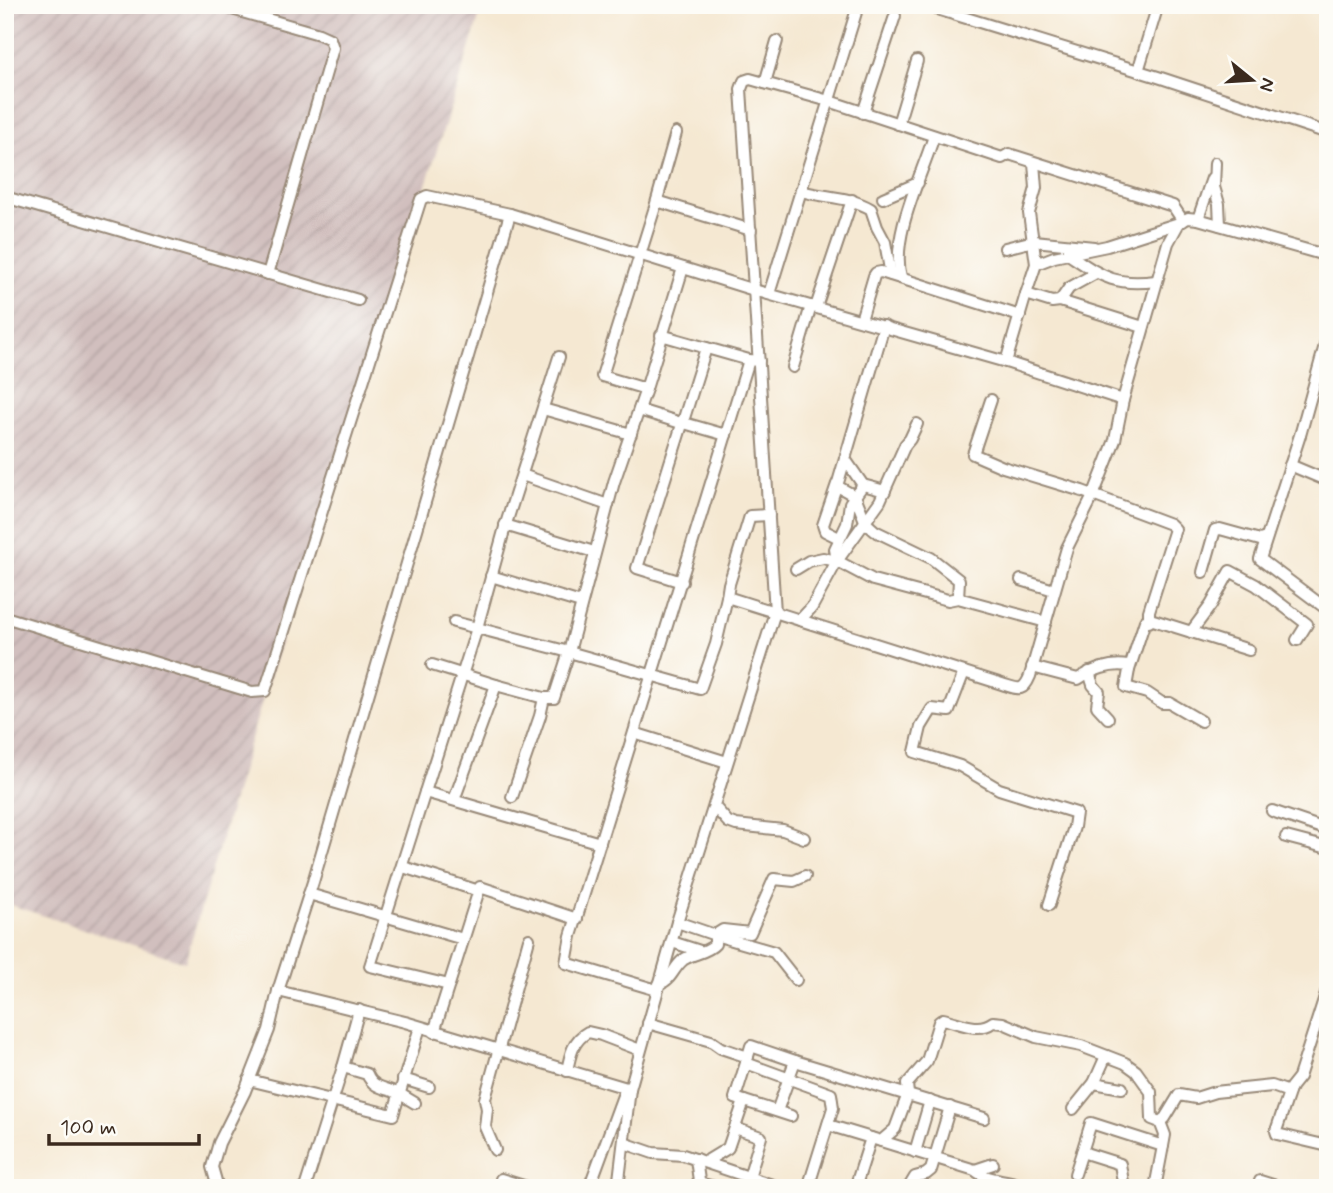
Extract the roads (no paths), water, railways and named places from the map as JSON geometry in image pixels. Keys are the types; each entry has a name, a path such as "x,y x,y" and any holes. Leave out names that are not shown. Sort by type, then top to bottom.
{"street":[{"path":"218,5 319,34 330,39 333,48 268,274"},
{"path":"924,5 1328,133"},
{"path":"1138,71 1158,5"},
{"path":"769,294 858,6"},
{"path":"863,113 895,16"},
{"path":"765,83 777,41"},
{"path":"898,124 917,61"},
{"path":"618,1188 630,1089 640,1051 677,922 775,612 754,360 754,290 741,89 744,81 750,79 829,101 1002,158 1009,154 1173,206 1181,222"},
{"path":"646,389 602,376 676,133"},
{"path":"896,276 906,216 934,136"},
{"path":"1006,362 1036,264 1029,213 1036,188 1034,163"},
{"path":"1198,219 1215,167 1214,187 1219,204 1220,225"},
{"path":"883,198 918,183"},
{"path":"801,191 852,200 871,209 896,276"},
{"path":"5,617 252,692 265,691 421,199 427,196 510,214 754,290 1006,362 1123,400"},
{"path":"5,197 358,300"},
{"path":"793,367 852,200"},
{"path":"657,201 751,230"},
{"path":"1160,202 1161,228"},
{"path":"218,1188 212,1167 219,1143 269,1030 278,991 510,214"},
{"path":"1036,264 1198,219 1328,256"},
{"path":"727,597 1017,689 1026,685 1066,548 1088,494 1099,481 1115,440 1123,400 1156,281 1168,243 1181,222"},
{"path":"1005,248 1034,242 1100,248"},
{"path":"1068,254 1110,281 1135,284 1156,281"},
{"path":"432,665 544,698 555,698 594,552 682,268"},
{"path":"861,320 876,273 896,276 1020,316"},
{"path":"1060,301 1069,288 1096,273"},
{"path":"1026,294 1052,302 1060,301 1143,327"},
{"path":"839,538 825,531 823,525 884,327"},
{"path":"1328,334 1259,559 1328,610"},
{"path":"661,335 754,360"},
{"path":"682,582 637,568 705,348"},
{"path":"449,985 370,967 463,674 505,525 559,357"},
{"path":"715,935 715,944 711,948 680,962 667,981 658,987 566,963 577,919 726,435 754,360"},
{"path":"991,400 973,454 1003,467 1170,524 1175,529 1154,593 1149,622 1145,621 1126,687 1147,693 1162,703 1170,703 1201,721"},
{"path":"543,409 631,434"},
{"path":"639,410 726,435"},
{"path":"800,620 812,607 837,561 866,523 885,491 917,424"},
{"path":"845,459 863,485 885,491"},
{"path":"1290,465 1328,481"},
{"path":"522,475 608,505"},
{"path":"837,484 836,486 855,496 866,523 875,531 930,558 958,580 958,598"},
{"path":"837,561 835,549 847,524 848,511 863,485"},
{"path":"454,622 700,689 716,644 729,584 750,516 769,515"},
{"path":"505,525 594,552"},
{"path":"1203,572 1215,530 1260,540 1266,538"},
{"path":"796,569 809,561 822,558 837,561 873,580 947,600 958,598 1046,622"},
{"path":"1191,632 1211,605 1230,571 1256,584 1307,624 1297,640"},
{"path":"491,576 581,603"},
{"path":"1021,580 1054,590"},
{"path":"1283,605 1297,587"},
{"path":"1150,618 1249,650"},
{"path":"1032,667 1078,679 1089,672 1117,664 1127,666 1129,670"},
{"path":"964,672 949,711 934,707 932,709 921,727 915,752 960,766 999,789 1076,813 1049,905"},
{"path":"1089,672 1093,685 1099,692 1097,706 1108,718"},
{"path":"454,800 496,685"},
{"path":"512,797 544,698"},
{"path":"634,733 727,762"},
{"path":"425,792 600,844"},
{"path":"713,806 723,817 736,825 783,830 804,838"},
{"path":"1272,811 1328,830"},
{"path":"1286,837 1328,848"},
{"path":"403,866 479,891"},
{"path":"715,935 723,930 752,931 774,879 794,881 805,876"},
{"path":"433,1032 480,887 577,919"},
{"path":"309,894 463,940"},
{"path":"677,922 774,952 796,980"},
{"path":"495,1150 485,1127 485,1099 529,939"},
{"path":"672,942 701,951"},
{"path":"1328,987 1299,1077 1289,1092 1276,1131 1277,1134 1328,1146"},
{"path":"278,991 359,1010 630,1089"},
{"path":"305,1188 359,1010"},
{"path":"855,1188 876,1139 895,1129 908,1094 907,1084 927,1061 939,1022 943,1020 976,1028 985,1028 993,1022 1003,1023 1036,1037 1081,1046 1125,1063 1152,1092 1150,1113 1152,1119 1160,1122 1165,1135 1155,1188"},
{"path":"648,1023 711,1041 747,1060 831,1094"},
{"path":"249,1080 393,1115 420,1027"},
{"path":"567,1071 578,1040 589,1032 640,1051"},
{"path":"791,1116 735,1098 751,1046 984,1118"},
{"path":"1073,1109 1094,1083 1106,1056"},
{"path":"777,1111 795,1061"},
{"path":"343,1067 367,1074 377,1087 415,1103"},
{"path":"808,1188 833,1108 831,1094 838,1074"},
{"path":"403,1079 429,1087"},
{"path":"1094,1083 1122,1088"},
{"path":"1160,1122 1180,1095 1196,1098 1215,1092 1272,1086 1289,1092"},
{"path":"589,1188 624,1093 630,1089"},
{"path":"1153,1099 1174,1105"},
{"path":"701,1161 728,1148 744,1101"},
{"path":"915,1152 930,1101"},
{"path":"909,1187 915,1177 932,1170 950,1107"},
{"path":"1075,1174 1091,1123 1163,1146"},
{"path":"828,1125 975,1170 982,1177 1025,1188"},
{"path":"735,1128 761,1137 749,1177"},
{"path":"624,1143 653,1153 683,1155 773,1186"},
{"path":"1082,1152 1120,1164 1124,1188"},
{"path":"701,1161 699,1185 718,1188"},
{"path":"975,1170 993,1164"},
{"path":"501,1179 530,1188"},
{"path":"1260,1181 1282,1188"}]}
